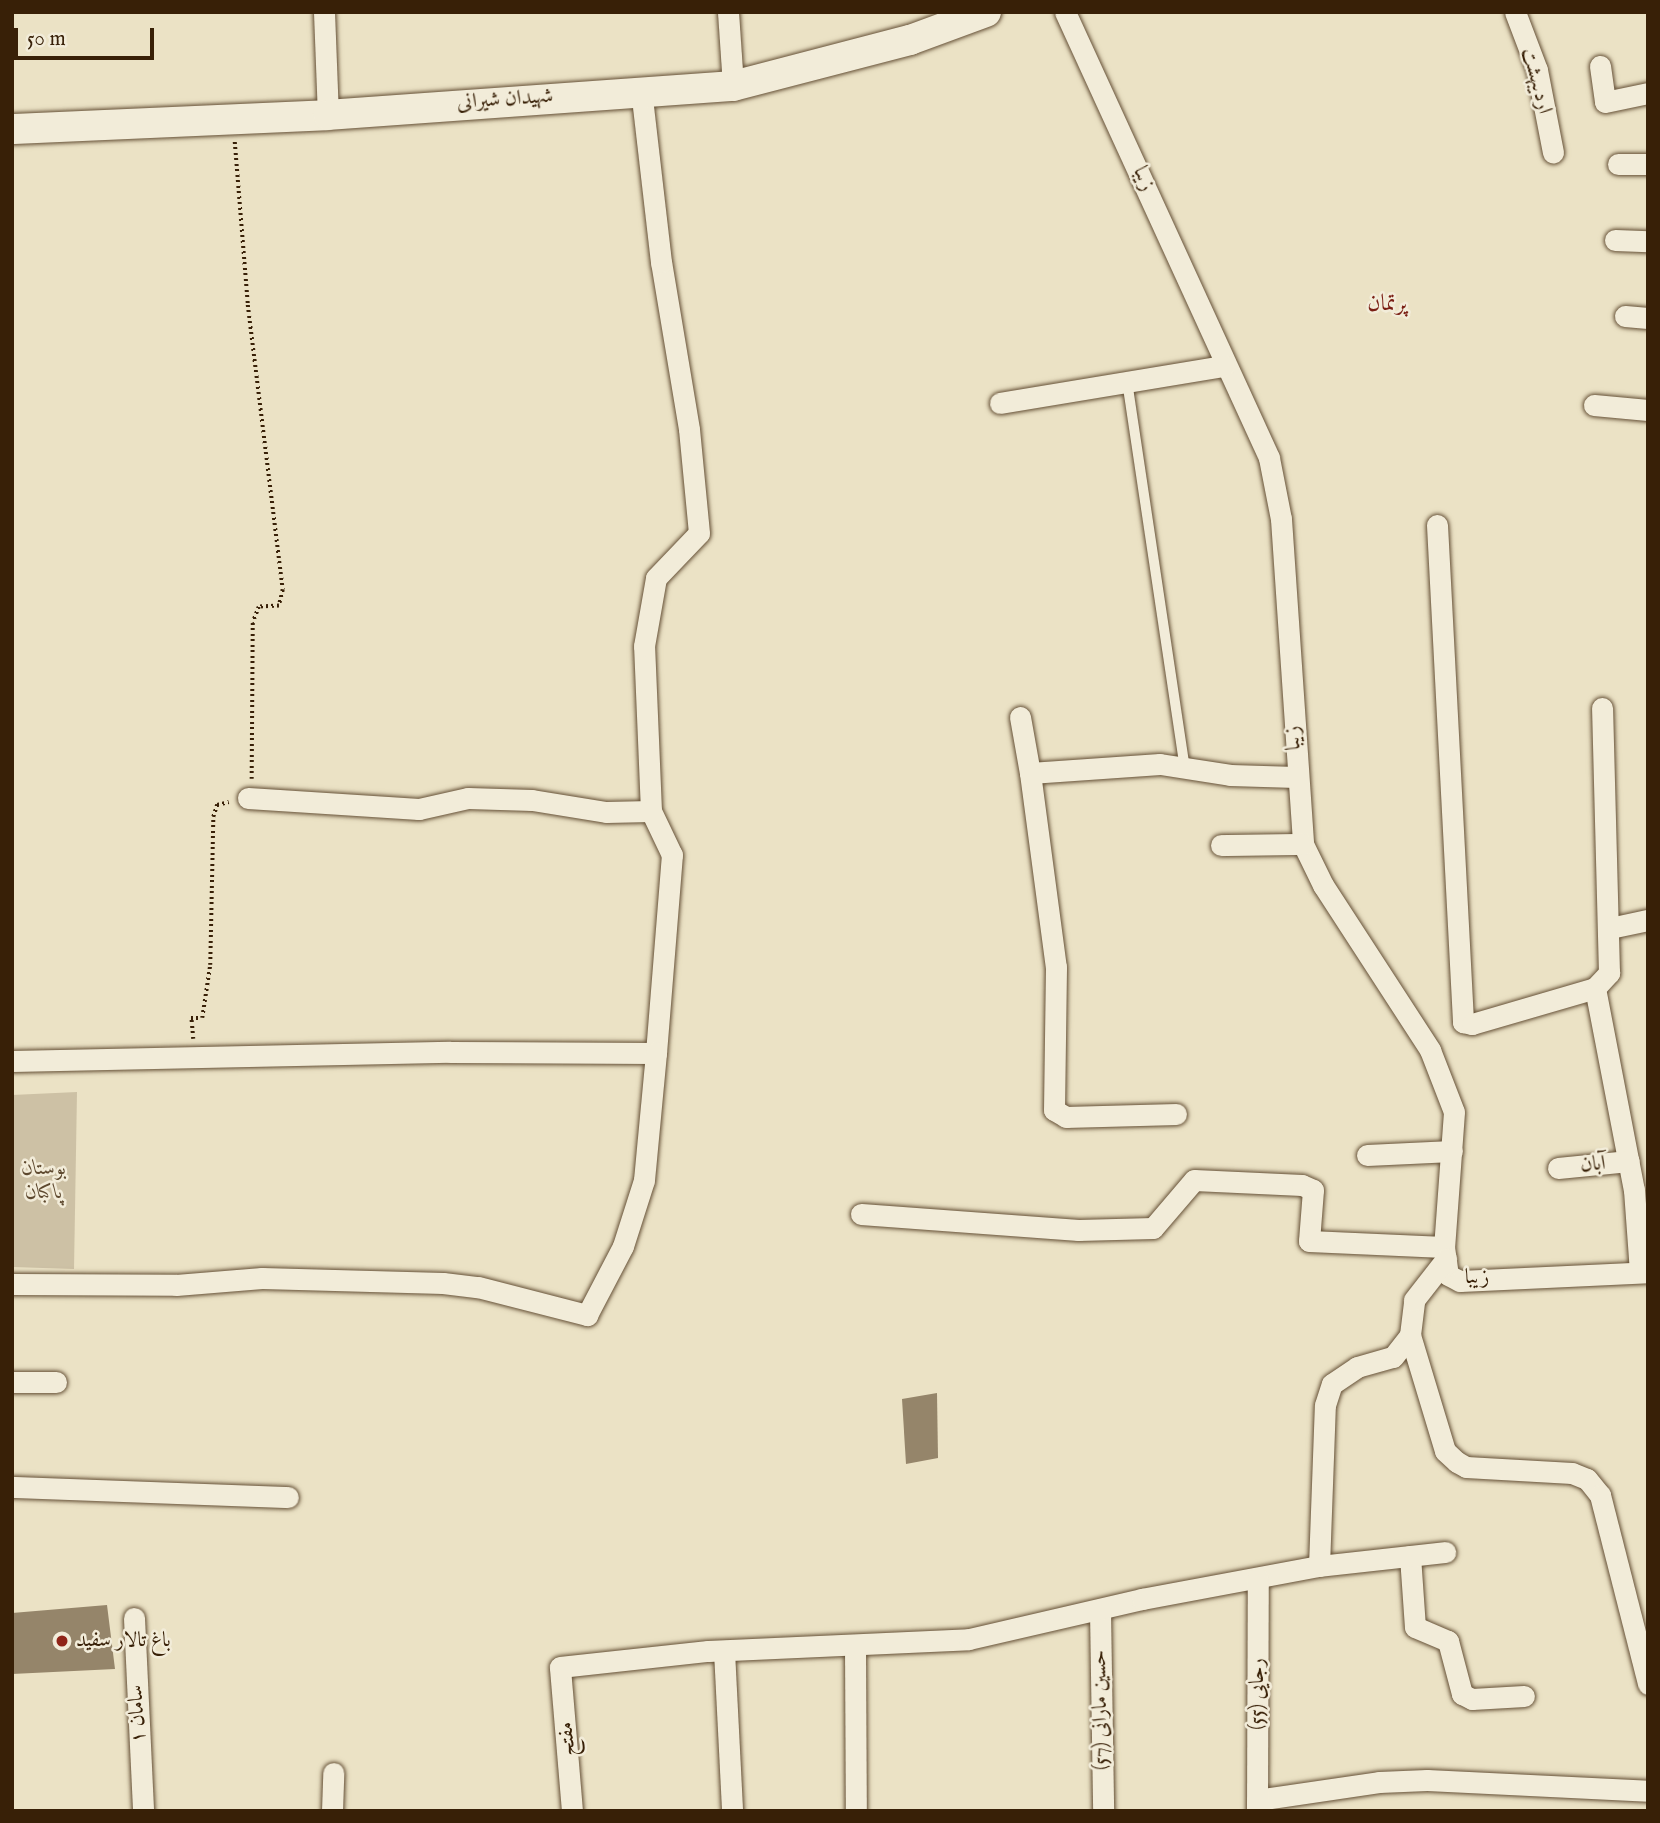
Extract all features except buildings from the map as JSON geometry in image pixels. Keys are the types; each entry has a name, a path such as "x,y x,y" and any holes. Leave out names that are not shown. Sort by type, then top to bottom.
{"street":[{"path":"324,12 328,115"},
{"path":"728,12 733,86"},
{"name":"شهیدان شیرانی","path":"12,129 328,115 640,90 733,86 910,40 986,12"},
{"name":"زیبا","path":"1065,12 1124,135 1224,366 1269,458 1281,519 1296,777 1303,844 1323,885 1430,1050 1454,1112 1445,1253 1448,1275 1460,1280 1644,1271 1641,1189 1629,1161 1602,1040 1595,988"},
{"name":"اردیبهشت","path":"1515,12 1537,70 1553,152"},
{"path":"1600,66 1605,102 1648,93"},
{"path":"12,1284 176,1285 261,1278 443,1283 478,1287 587,1315 623,1246 644,1180 656,1053 672,855 651,811 645,646 656,578 699,533 689,429 661,262 640,90"},
{"path":"1618,163 1648,164"},
{"path":"1615,240 1648,241"},
{"path":"1625,316 1648,318"},
{"path":"1000,403 1224,366"},
{"path":"1594,404 1648,410"},
{"path":"1437,525 1463,1022 1472,1024 1595,988 1609,973 1610,928 1602,708"},
{"path":"1020,717 1056,967 1054,1110 1066,1116 1176,1115"},
{"path":"1030,773 1160,764 1230,775 1296,777"},
{"path":"248,798 419,809 481,798 606,812 651,811"},
{"path":"1221,845 1303,844"},
{"path":"1610,928 1648,920"},
{"path":"12,1061 656,1053"},
{"path":"1367,1155 1452,1151"},
{"name":"آبان","path":"1558,1168 1629,1161"},
{"path":"861,1214 1078,1230 1153,1227 1194,1180 1302,1185 1312,1189 1309,1241 1445,1253 1414,1300 1410,1335 1446,1451 1466,1467 1572,1473 1587,1479 1600,1495 1648,1684"},
{"path":"1320,1566 1325,1405 1332,1384 1357,1367 1393,1357 1410,1335"},
{"path":"12,1382 56,1382"},
{"path":"12,1487 288,1497"},
{"path":"732,1811 724,1651 969,1639 1320,1566 1445,1552"},
{"path":"1410,1556 1415,1627 1448,1641 1462,1694 1472,1699 1524,1696"},
{"name":"رجایی (55)","path":"1257,1805 1258,1578"},
{"name":"حسین مارانی (57)","path":"1100,1610 1103,1811"},
{"name":"سامان ۱","path":"134,1618 143,1811"},
{"path":"855,1646 856,1811"},
{"name":"مفتح","path":"572,1811 560,1667 724,1651"},
{"path":"332,1811 333,1773"},
{"path":"1257,1805 1379,1782 1427,1780 1648,1791"}],"lane":[{"path":"1127,381 1185,768"}],"path":[{"path":"194,1057 191,1018 202,1018 210,965 214,817 217,805 248,798 255,712 253,623 259,607 279,606 283,590 239,226 234,119"}],"green space":[{"name":"بوستان پاکبان","path":"77,1092 74,1269 12,1267 12,1095"}],"place":[{"name":"باغ تالار سفید","path":"62,1641"}],"district":[{"name":"پرتمان","path":"1387,304"}]}
